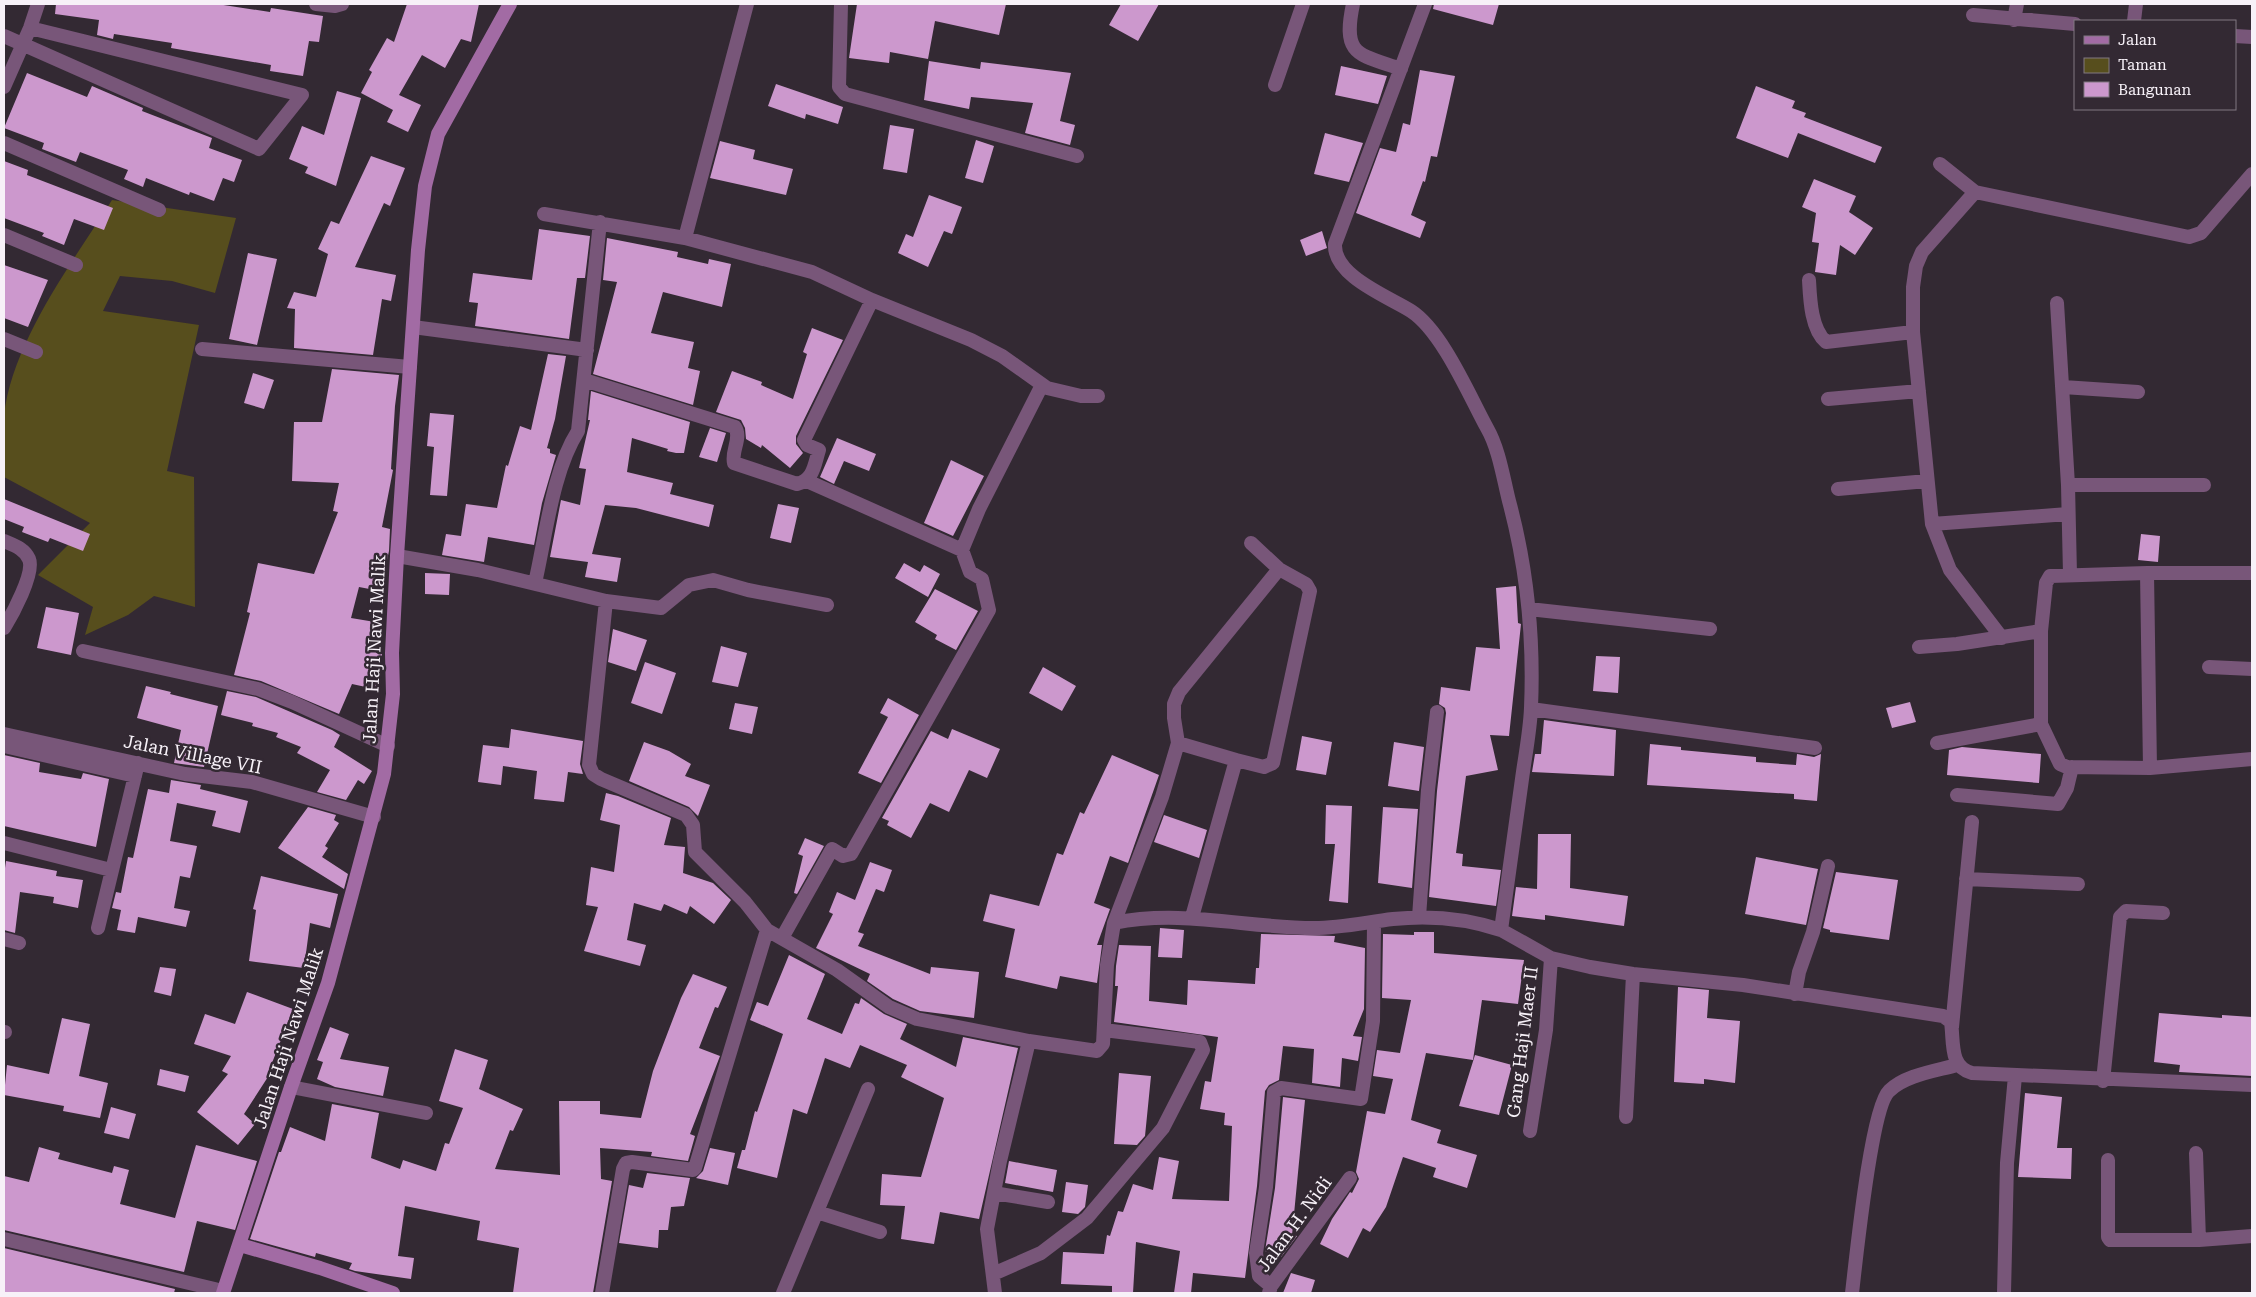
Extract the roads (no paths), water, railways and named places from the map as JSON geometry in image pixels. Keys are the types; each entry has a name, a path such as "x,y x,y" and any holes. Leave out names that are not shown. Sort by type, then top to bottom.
{"main road":[{"name":"Jalan Haji Nawi Malik","path":"223,1292 291,1087 328,983 374,817 388,746 393,694 392,653 397,556 425,186 438,134 510,4"},
{"path":"240,1245 320,1268 393,1293"}],"street":[{"path":"4,87 20,44 30,28 38,4"},
{"path":"318,4 335,6 342,4"},
{"path":"685,238 747,4"},
{"path":"841,4 840,91 845,94 1077,156"},
{"path":"1275,85 1303,4"},
{"path":"1353,4 1350,42 1358,54 1401,69"},
{"path":"1426,4 1335,244 1335,252 1338,260 1356,277 1377,293 1412,312 1430,328 1443,346 1492,441 1520,543 1529,609 1531,709 1501,930"},
{"path":"2014,20 2017,4"},
{"path":"2134,20 2136,4"},
{"path":"1973,15 2074,24"},
{"path":"4,36 260,149 302,95 30,28"},
{"path":"45,54 51,33"},
{"path":"2236,36 2252,37"},
{"path":"4,143 159,210"},
{"path":"1940,164 1976,192 2189,237 2201,233 2252,174"},
{"path":"1976,192 1922,252 1916,266 1913,287 1913,332 1932,524 1950,570 2002,638"},
{"path":"544,214 600,222 685,238 812,272 872,300 978,344 1002,356 1042,385 1081,396 1098,396"},
{"path":"535,584 565,457 578,430 600,222"},
{"path":"4,235 76,265"},
{"path":"1809,280 1814,316 1822,338 1826,342 1913,332"},
{"path":"584,380 734,427 738,437 733,457 734,463 798,484 807,481 812,475 819,450 807,445 804,440 872,300"},
{"path":"2057,303 2068,485 2070,574"},
{"path":"413,327 587,350"},
{"path":"4,339 36,352"},
{"path":"202,349 410,367"},
{"path":"782,938 832,849 843,856 852,854 989,610 982,579 970,572 962,550 979,509 1042,385"},
{"path":"2063,387 2138,392"},
{"path":"1828,399 1918,391"},
{"path":"807,481 962,550"},
{"path":"1838,489 1927,481"},
{"path":"2068,485 2204,485"},
{"path":"1932,524 2068,514"},
{"path":"4,541 21,548 28,558 30,566 13,614 4,628"},
{"path":"1178,743 1264,767 1273,763 1310,591 1306,584 1279,569 1251,543"},
{"path":"397,556 478,570 606,601 661,608 689,585 713,580 748,590 826,605"},
{"path":"606,601 589,765 593,774 690,819 695,852 745,902 767,930 837,970 889,1007 917,1019 1029,1041 1097,1050 1103,1044 1107,965 1114,924 1162,797 1178,743 1174,704 1179,692 1279,569"},
{"path":"2147,573 2150,768"},
{"path":"2252,573 2070,574 2050,576 2046,583 2041,631 2041,724 2060,764 2072,767 2150,768 2252,759"},
{"path":"1529,609 1710,630"},
{"path":"1919,647 2002,638 2041,631"},
{"path":"83,651 258,689 292,702 388,746"},
{"path":"2209,667 2252,669"},
{"path":"1531,709 1815,748"},
{"path":"1419,917 1428,790 1437,712"},
{"path":"1937,743 2041,724"},
{"name":"Jalan Village VII","path":"4,734 137,769"},
{"name":"Jalan Village VII","path":"4,746 137,769 252,782 374,817"},
{"path":"1192,917 1236,760"},
{"path":"1957,795 2058,804 2067,788 2072,767"},
{"path":"98,928 137,769"},
{"path":"1952,1027 1972,822"},
{"path":"4,843 111,870"},
{"path":"1795,994 1799,972 1813,932 1828,866"},
{"path":"1966,879 2078,884"},
{"path":"2103,1081 2120,917 2126,911 2163,913"},
{"path":"1114,924 1152,917 1192,917 1313,928 1419,917 1474,921 1501,930 1551,958 1633,974 1742,985 1944,1016 1951,1022 1957,1065 1964,1071 1972,1074 2103,1081 2252,1085"},
{"path":"1270,1290 1259,1276 1256,1253 1266,1186 1274,1092 1281,1088 1360,1099 1373,1021 1374,923"},
{"path":"602,1293 623,1168 626,1163 632,1162 692,1170 695,1168 767,930"},
{"path":"4,939 19,943"},
{"name":"Gang Haji Maer II","path":"1530,1131 1547,1021 1551,958"},
{"path":"1626,1117 1633,974"},
{"path":"993,1274 1041,1253 1087,1218 1163,1128 1203,1050 1200,1042 1104,1030"},
{"path":"995,1293 987,1229 1029,1041"},
{"path":"1852,1293 1870,1153 1883,1098 1897,1085 1957,1065"},
{"path":"2004,1293 2007,1163 2015,1076"},
{"path":"291,1087 426,1113"},
{"path":"783,1293 868,1089"},
{"path":"2196,1153 2199,1240"},
{"path":"2108,1160 2108,1237 2110,1240 2199,1240 2252,1236"},
{"name":"Jalan H. Nidi","path":"1270,1290 1350,1178"},
{"path":"994,1193 1048,1202"},
{"path":"816,1212 880,1232"},
{"path":"4,1239 223,1292"}]}
